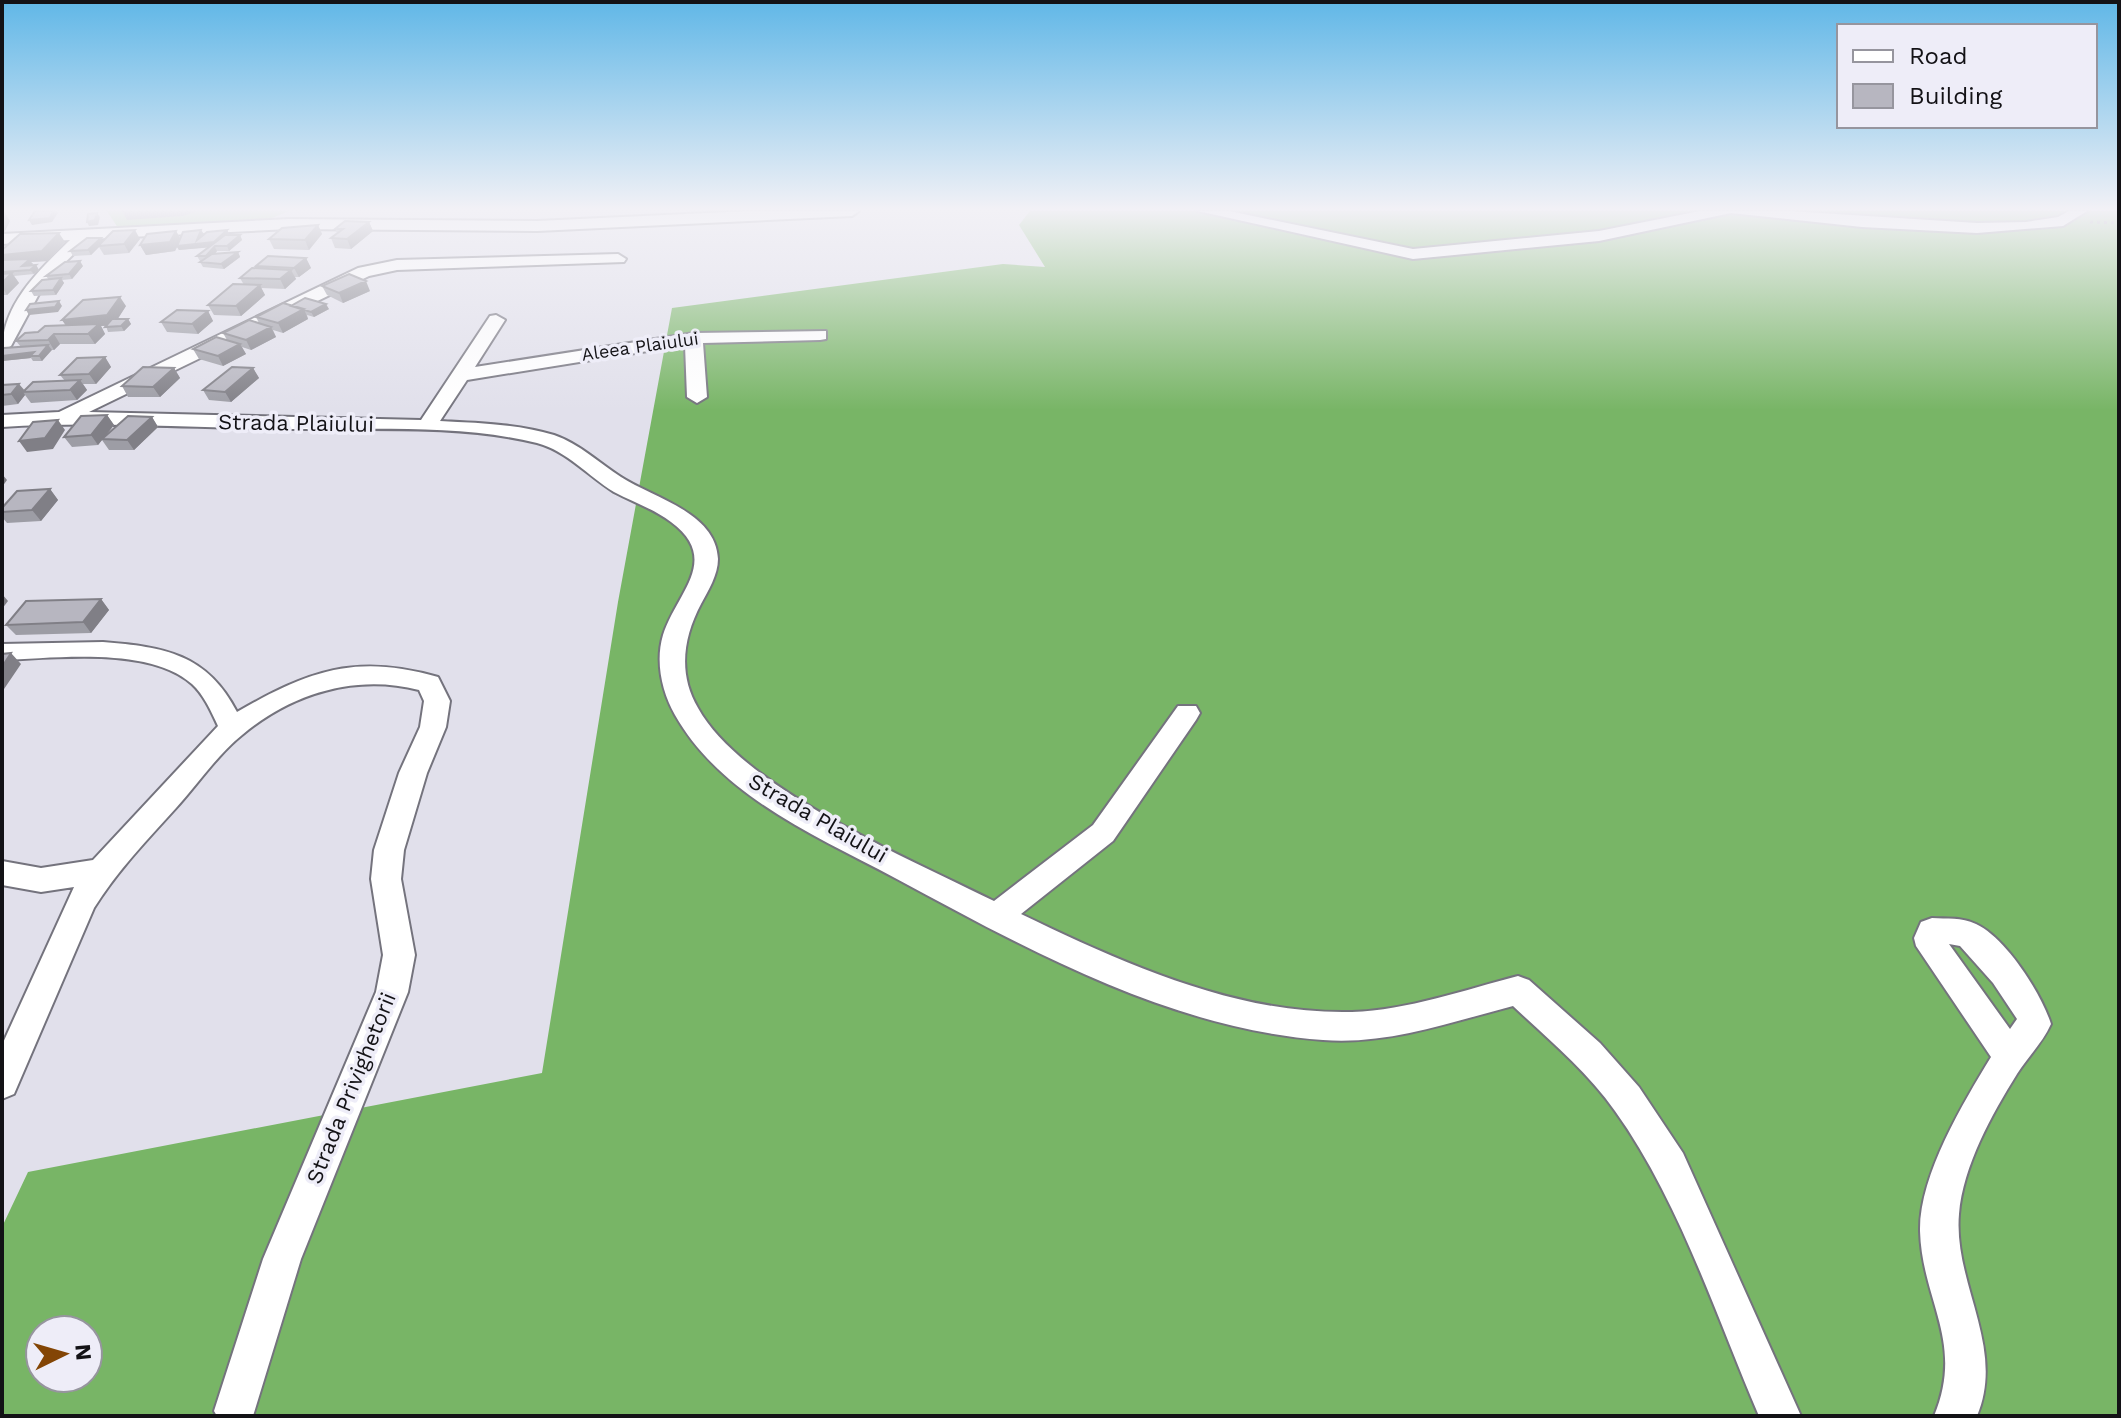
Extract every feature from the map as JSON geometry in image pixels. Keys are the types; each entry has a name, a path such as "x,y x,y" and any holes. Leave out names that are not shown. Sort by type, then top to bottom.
{"street":[{"path":"2,346 41,277"},
{"path":"65,416 115,388 353,277"},
{"path":"427,426 496,320"},
{"name":"Aleea Plaiului","path":"461,375 694,338 820,335"},
{"path":"694,338 697,397"},
{"name":"Strada Plaiului","path":"2,421 65,416 427,426 519,434 558,444 689,526 703,550 706,573 675,635 672,652 675,683 687,714 714,747 743,775 823,825 1062,949 1205,1004 1283,1021 1334,1027 1371,1025 1518,990 1588,1054 1627,1099 1670,1166 1780,1416"},
{"path":"2,652 117,652 177,663 200,676 213,692 232,728"},
{"name":"Strada Privighetorii","path":"2,1083 81,902 101,871 232,728 299,688 354,675 387,673 415,677 429,683 437,701 433,727 413,773 389,850 386,879 399,955 392,992 282,1259 235,1411"},
{"path":"997,916 1103,833 1187,713"},
{"path":"2,873 41,880 101,871"},
{"path":"1955,1416 1965,1394 1963,1343 1939,1229 1948,1183 2009,1055"}],"green space":[{"path":"904,277 2119,277 2119,1416 2,1416 2,1227 28,1172 542,1073 618,602 672,308"}],"building":[{"path":"241,277 282,277 280,279"},
{"path":"342,277 366,281 339,293 322,286"},
{"path":"61,278 53,290 31,291 42,280"},
{"path":"233,284 260,285 236,306 208,305"},
{"path":"120,297 107,315 62,320 83,300"},
{"path":"305,298 326,304 311,312 291,306"},
{"path":"59,301 55,307 26,310 30,304"},
{"path":"283,303 304,309 278,323 256,317"},
{"path":"177,310 208,311 192,324 161,322"},
{"path":"112,319 128,319 121,326 105,327"},
{"path":"249,320 271,327 246,340 223,333"},
{"path":"99,324 88,334 54,334 48,340 16,341 25,333 38,332 45,326"},
{"path":"216,337 240,344 218,356 193,349"},
{"path":"48,345 39,356 30,356 34,352 2,356 4,348"},
{"path":"105,357 89,374 60,375 77,358"},
{"path":"143,367 174,368 153,387 122,386"},
{"path":"232,367 253,368 225,392 203,390"},
{"path":"80,380 70,390 23,392 33,382"},
{"path":"19,384 11,394 2,395 2,385"},
{"path":"107,415 91,435 64,437 81,416"},
{"path":"128,416 152,417 127,440 102,439"},
{"path":"58,420 45,438 19,441 33,422"},
{"path":"50,489 32,510 2,512 17,491"},
{"path":"101,599 83,622 6,625 26,601"},
{"path":"11,653 2,667 2,654"}]}
